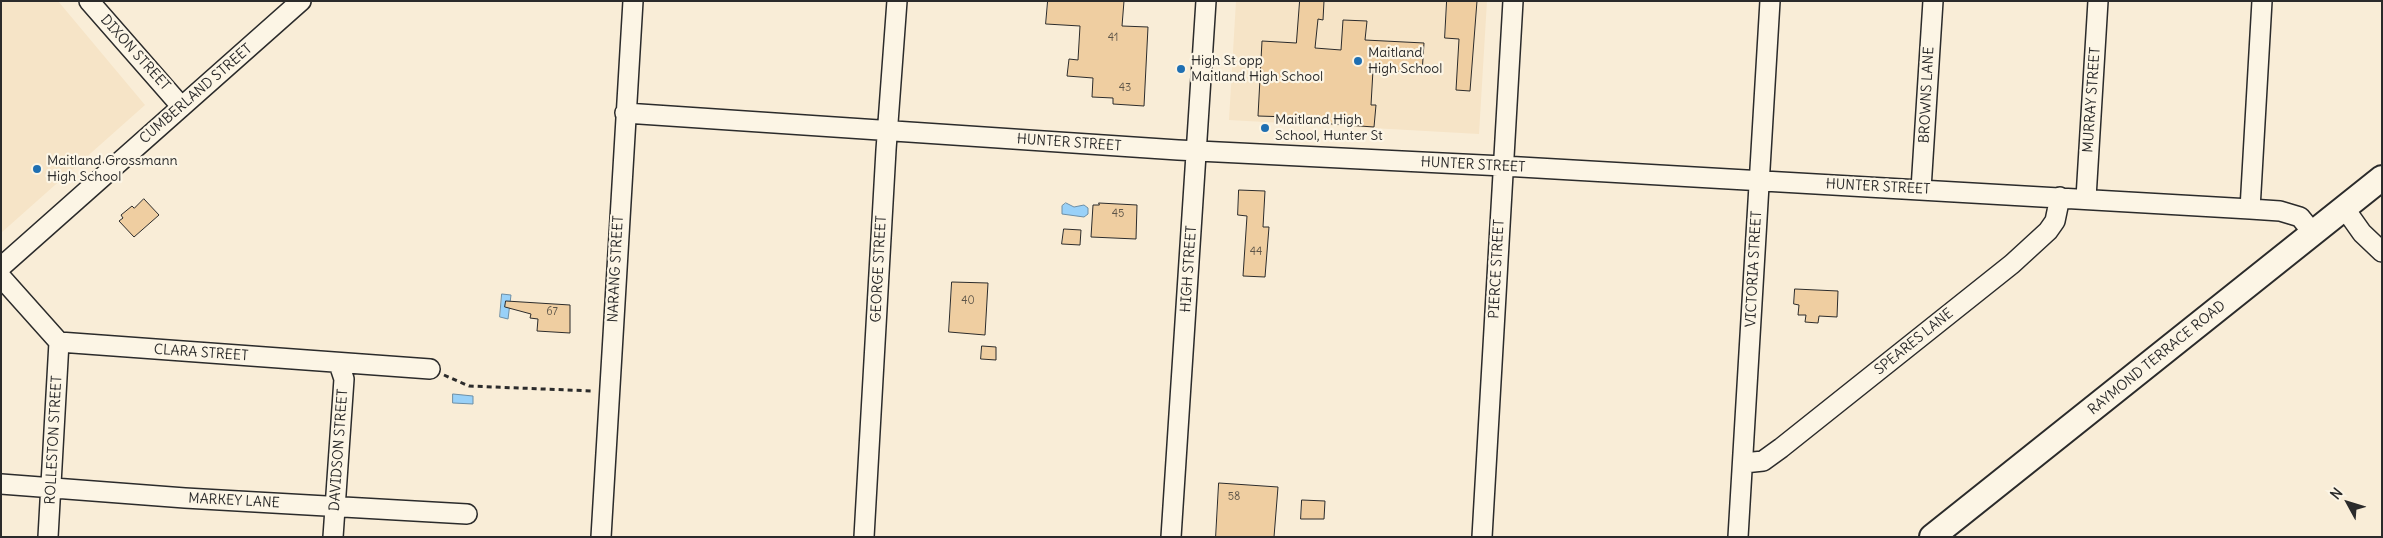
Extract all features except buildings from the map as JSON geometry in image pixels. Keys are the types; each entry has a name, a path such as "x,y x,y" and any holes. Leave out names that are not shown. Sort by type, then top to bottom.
{"main road":[{"name":"RAYMOND TERRACE ROAD","path":"1932,537 2382,178"}],"street":[{"name":"DIXON STREET","path":"89,1 181,106"},
{"name":"CUMBERLAND STREET","path":"1,267 301,1"},
{"name":"NARANG STREET","path":"600,537 633,1"},
{"name":"GEORGE STREET","path":"864,537 896,1"},
{"name":"HIGH STREET","path":"1171,537 1206,1"},
{"name":"PIERCE STREET","path":"1482,537 1513,1"},
{"name":"VICTORIA STREET","path":"1738,537 1744,463 1758,181 1770,1"},
{"name":"BROWNS LANE","path":"1922,189 1933,1"},
{"name":"MURRAY STREET","path":"2086,198 2098,1"},
{"path":"2250,209 2262,1"},
{"name":"HUNTER STREET","path":"625,113 1197,151 2086,198 2280,211 2300,217 2313,233"},
{"name":"SPEARES LANE","path":"1744,463 1763,461 1782,448 2012,264 2048,231 2055,221 2060,197"},
{"path":"2345,209 2362,232 2382,252"},
{"path":"1,277 59,342"},
{"name":"CLARA STREET","path":"59,342 339,364 430,369"},
{"name":"ROLLESTON STREET","path":"48,537 59,342"},
{"name":"DAVIDSON STREET","path":"333,537 344,379 339,364"},
{"name":"MARKEY LANE","path":"1,484 467,514"}],"path":[{"path":"430,369 469,386 609,392"}],"shaded area":[{"name":"Maitland Grossmann High School","path":"1,1 58,1 145,105 1,233"},
{"name":"Maitland High School","path":"1236,1 1487,1 1479,134 1229,120"}],"water":[{"path":"1066,203 1074,207 1084,205 1088,208 1088,214 1084,217 1062,214 1062,206"},
{"path":"502,294 511,295 508,319 500,317"},
{"path":"453,394 473,396 473,404 453,403"}],"place":[{"name":"Maitland High School","path":"1358,61"},
{"name":"High St opp Maitland High School","path":"1181,69"},
{"name":"Maitland High School, Hunter St","path":"1265,128"},
{"name":"Maitland Grossmann High School","path":"37,169"}]}
